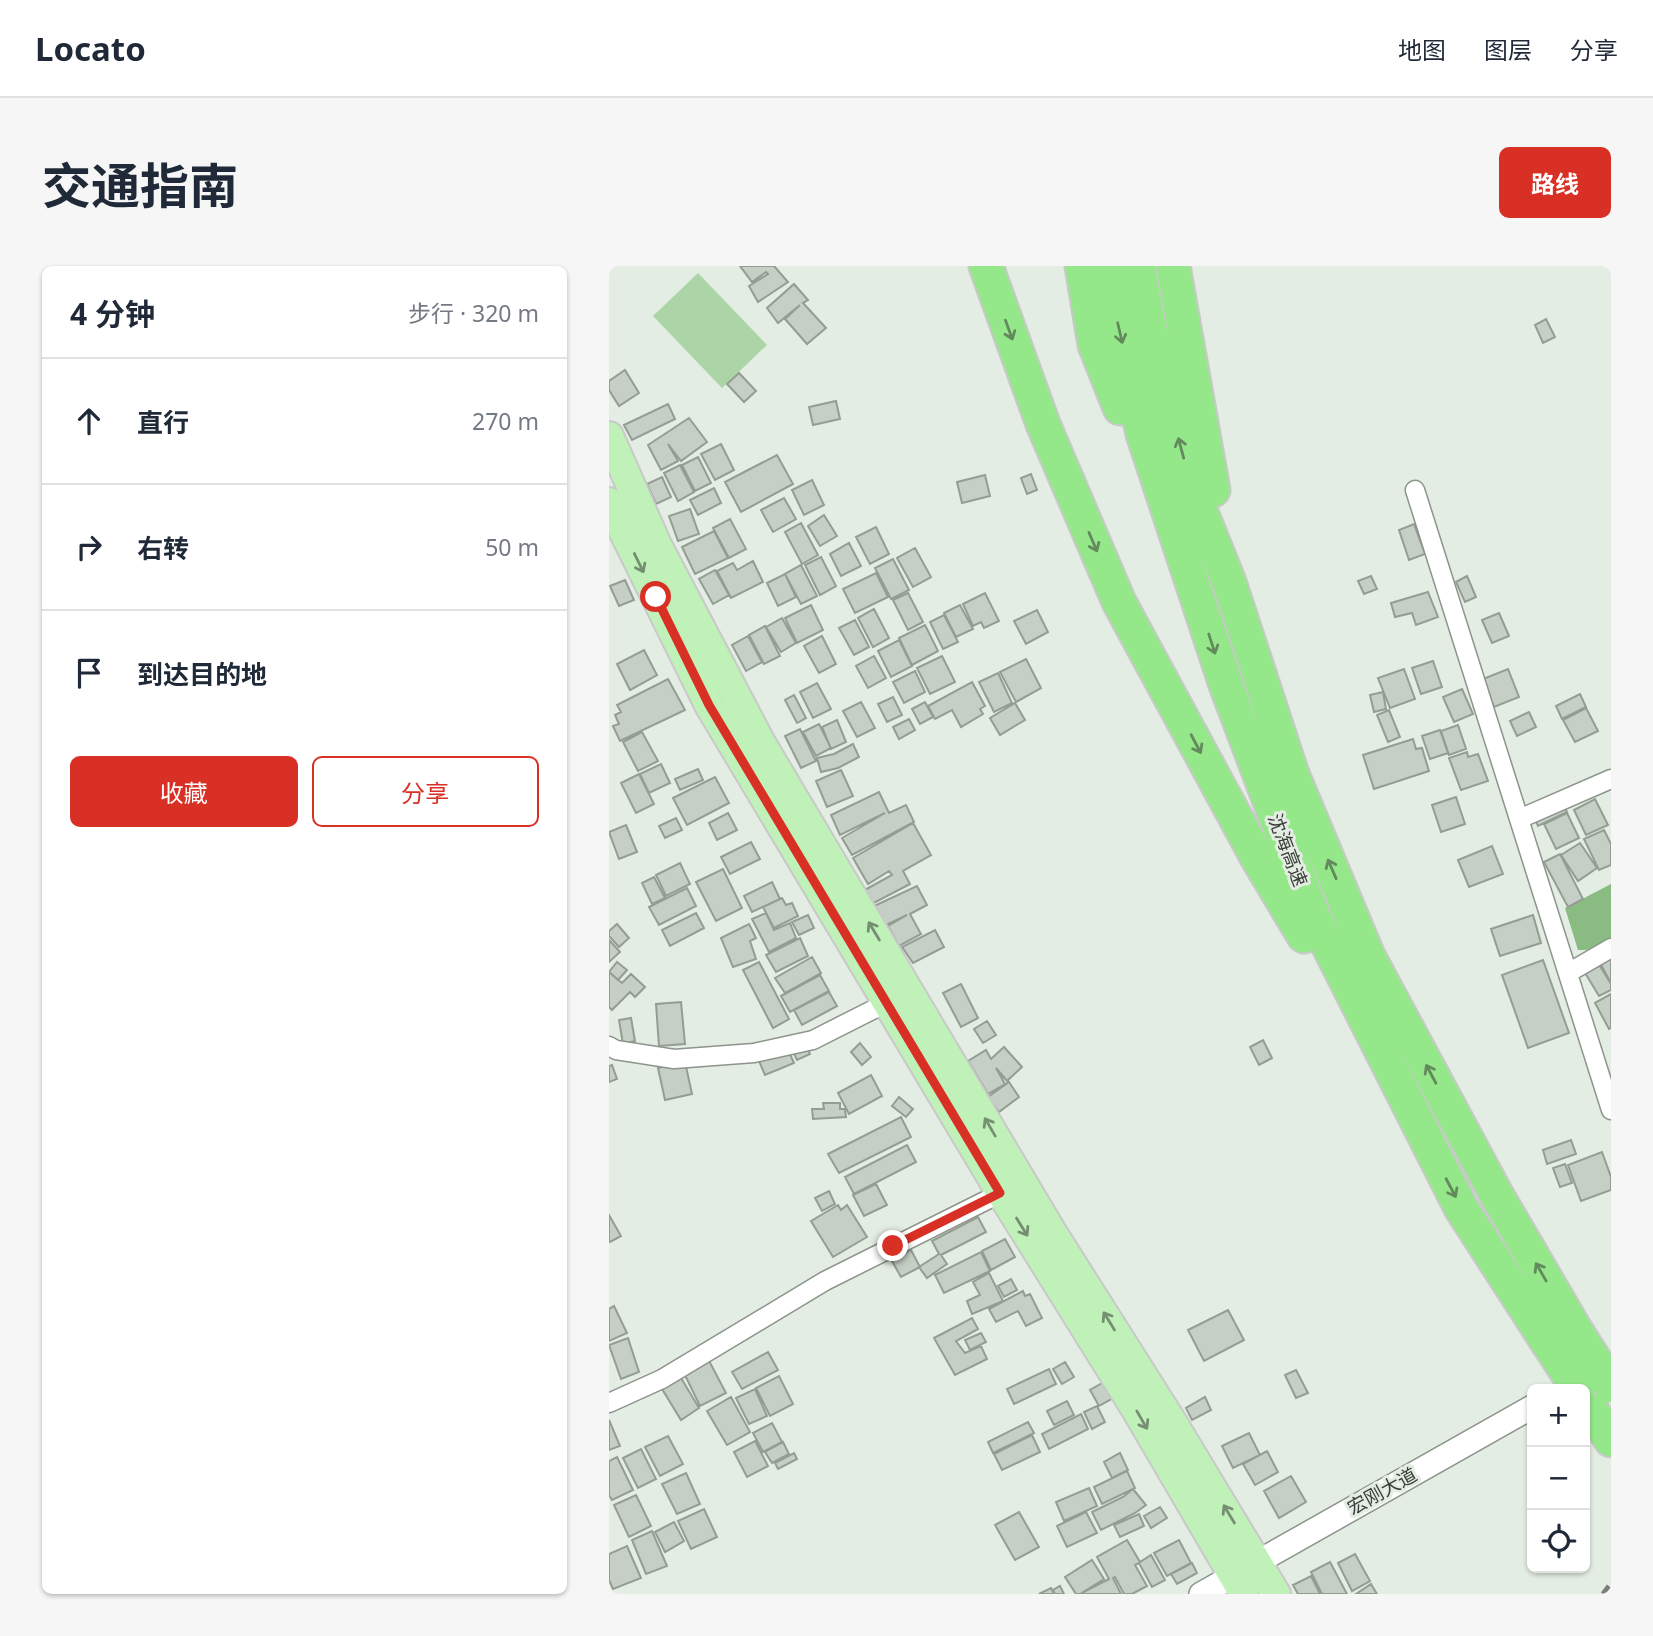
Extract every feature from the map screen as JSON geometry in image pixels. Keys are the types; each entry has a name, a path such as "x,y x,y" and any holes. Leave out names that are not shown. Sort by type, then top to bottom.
{"highway":[{"path":"986,266 1042,424 1119,602 1258,859 1426,1143"},
{"path":"1082,266 1095,345 1195,592"},
{"name":"沈海高速","path":"1105,266 1143,434 1226,685 1312,913 1461,1208 1562,1337 1611,1386"},
{"name":"沈海高速","path":"1138,266 1147,322 1192,489 1229,582 1292,774 1367,956 1496,1195 1562,1337 1576,1384"},
{"path":"1173,266 1229,582"},
{"path":"1590,1408 1611,1440"}],"main road":[{"path":"609,436 657,545 761,743 1052,1232 1171,1420 1276,1594"},
{"path":"609,502 709,705 1000,1193 1135,1408 1238,1585"}],"street":[{"path":"1415,490 1611,1110"},
{"path":"1519,820 1611,779"},
{"path":"1568,973 1611,948"},
{"path":"609,1046 616,1050 674,1059 754,1052 813,1040 888,1002"},
{"path":"609,1403 661,1379 825,1281 1000,1193"},
{"path":"1573,1384 1611,1363"},
{"name":"宏刚大道","path":"1201,1594 1238,1585 1257,1562 1527,1410"}],"shaded area":[{"path":"698,273 767,345 722,388 653,316"},
{"path":"1611,884 1611,940 1586,950 1578,950 1565,908"}],"building":[{"path":"740,266 774,266 788,282 758,302 749,286 768,274 766,272 752,282"},
{"path":"794,284 808,300 803,303 826,328 807,344 785,319 800,305 778,323 767,308"},
{"path":"1546,319 1555,337 1543,343 1535,325"},
{"path":"625,370 639,393 619,406 609,390 609,381"},
{"path":"739,373 756,391 744,402 727,384"},
{"path":"836,401 840,419 813,425 809,407"},
{"path":"668,404 675,419 632,440 624,425"},
{"path":"689,418 707,442 681,461 668,444 678,461 661,470 648,445"},
{"path":"721,444 734,470 715,480 701,454"},
{"path":"777,455 793,484 741,512 725,482"},
{"path":"698,457 711,483 695,491 682,465"},
{"path":"680,465 694,492 678,501 664,473"},
{"path":"1031,474 1037,490 1027,494 1021,478"},
{"path":"985,475 990,496 962,503 957,482"},
{"path":"662,477 671,497 656,504 647,484"},
{"path":"812,480 824,505 804,515 792,490"},
{"path":"714,488 721,503 698,515 690,500"},
{"path":"784,498 796,519 773,532 761,510"},
{"path":"690,509 699,534 678,541 669,516"},
{"path":"824,515 837,536 820,546 808,526"},
{"path":"730,519 746,549 729,558 713,528"},
{"path":"801,523 818,555 802,564 785,532"},
{"path":"1414,524 1425,554 1409,560 1399,530"},
{"path":"876,527 889,554 870,564 856,537"},
{"path":"714,531 728,558 695,574 682,547"},
{"path":"849,543 861,566 841,576 830,554"},
{"path":"915,548 931,577 913,587 897,558"},
{"path":"821,557 836,586 820,595 805,565"},
{"path":"893,559 909,590 891,599 875,568"},
{"path":"753,561 763,582 731,598 717,571 733,563 737,570"},
{"path":"801,565 817,596 801,604 785,574"},
{"path":"715,570 729,595 713,604 699,579"},
{"path":"876,573 888,597 855,613 843,589"},
{"path":"785,574 796,597 778,606 767,583"},
{"path":"1371,576 1377,589 1364,594 1358,581"},
{"path":"1467,576 1476,597 1465,602 1456,582"},
{"path":"625,580 634,600 619,606 610,586"},
{"path":"1428,592 1438,617 1416,625 1412,613 1395,617 1391,603"},
{"path":"908,593 923,622 908,630 893,600"},
{"path":"985,593 999,621 984,628 981,622 973,626 963,604"},
{"path":"811,605 823,630 797,643 785,618"},
{"path":"960,605 973,629 956,637 944,613"},
{"path":"874,609 889,638 873,647 858,618"},
{"path":"1037,610 1048,632 1026,644 1014,621"},
{"path":"1499,613 1509,636 1492,643 1482,620"},
{"path":"944,615 958,642 943,649 930,622"},
{"path":"782,618 796,643 781,652 766,627"},
{"path":"855,620 869,647 854,655 839,628"},
{"path":"925,625 938,651 912,665 899,638"},
{"path":"765,626 780,656 764,664 749,635"},
{"path":"748,636 762,662 746,671 732,645"},
{"path":"822,636 836,664 819,673 804,646"},
{"path":"899,640 912,666 891,677 878,651"},
{"path":"644,650 657,675 630,690 617,664"},
{"path":"874,656 886,678 868,688 856,666"},
{"path":"942,656 955,682 930,694 917,668"},
{"path":"1026,659 1041,688 1016,702 1000,672"},
{"path":"1433,661 1442,687 1421,694 1412,668"},
{"path":"1404,669 1415,699 1390,708 1378,678"},
{"path":"1508,669 1519,697 1494,707 1483,679"},
{"path":"915,671 925,692 904,703 893,682"},
{"path":"998,673 1012,703 994,712 979,682"},
{"path":"668,679 685,710 620,741 613,726 619,724 615,715 621,712 617,705"},
{"path":"972,682 985,706 980,709 983,714 961,727 952,710 935,719 928,706"},
{"path":"817,683 831,709 813,718 800,692"},
{"path":"1462,689 1473,714 1454,722 1443,697"},
{"path":"1383,692 1386,709 1374,712 1370,695"},
{"path":"1580,694 1586,707 1562,719 1556,706"},
{"path":"794,695 806,718 797,723 785,700"},
{"path":"893,697 902,715 887,722 878,704"},
{"path":"861,702 875,728 857,737 843,711"},
{"path":"925,702 933,717 920,724 912,709"},
{"path":"1015,703 1025,720 1000,735 990,718"},
{"path":"1586,708 1598,731 1575,742 1563,720"},
{"path":"1389,710 1400,737 1388,742 1377,715"},
{"path":"1529,712 1536,727 1517,736 1510,721"},
{"path":"909,719 915,730 899,739 893,727"},
{"path":"837,720 846,742 831,749 822,727"},
{"path":"819,724 831,748 816,756 803,732"},
{"path":"1458,725 1466,749 1449,755 1441,731"},
{"path":"800,729 816,761 801,768 785,736"},
{"path":"1440,730 1448,753 1430,759 1422,736"},
{"path":"642,732 658,761 638,771 623,742"},
{"path":"1413,739 1416,749 1422,748 1429,771 1374,789 1363,755"},
{"path":"853,744 859,757 838,768 821,772 817,758 834,754"},
{"path":"1467,752 1468,757 1478,754 1488,781 1461,790 1449,758"},
{"path":"661,764 670,783 649,793 640,774"},
{"path":"698,769 703,780 680,790 675,779"},
{"path":"841,770 853,796 827,807 816,781"},
{"path":"639,774 654,804 636,813 621,783"},
{"path":"715,777 729,803 687,825 673,798"},
{"path":"879,792 889,813 906,805 914,822 852,855 842,838 885,813 840,835 831,815"},
{"path":"1456,797 1465,824 1441,832 1432,805"},
{"path":"1559,797 1567,812 1538,826 1531,811"},
{"path":"1595,799 1608,825 1586,835 1574,810"},
{"path":"728,813 737,830 717,840 709,823"},
{"path":"1567,813 1579,838 1556,849 1544,824"},
{"path":"676,818 682,830 665,838 659,826"},
{"path":"913,823 931,855 903,871 910,884 870,905 863,891 892,875 889,871 868,884 853,858"},
{"path":"626,825 637,852 619,859 609,832"},
{"path":"1604,830 1611,844 1611,865 1599,870 1584,839"},
{"path":"751,842 760,859 730,874 721,857"},
{"path":"1580,843 1597,868 1578,881 1561,855"},
{"path":"1492,846 1503,874 1469,887 1458,860"},
{"path":"1560,854 1583,899 1568,907 1544,862"},
{"path":"680,863 690,884 666,896 656,875"},
{"path":"723,869 742,908 716,921 696,882"},
{"path":"654,877 665,898 652,904 642,883"},
{"path":"772,882 780,899 752,912 744,896"},
{"path":"917,886 927,905 910,914 921,934 899,946 888,926 907,915 882,927 872,907"},
{"path":"687,888 696,906 659,925 649,907"},
{"path":"782,898 786,905 792,903 798,916 774,928 763,907"},
{"path":"696,913 704,928 670,946 662,930"},
{"path":"766,913 774,930 790,923 796,938 769,952 752,919"},
{"path":"808,915 814,928 799,935 792,922"},
{"path":"1533,915 1541,943 1500,956 1491,929"},
{"path":"617,924 629,938 619,947 609,936 609,931"},
{"path":"749,924 756,938 750,941 756,959 733,967 721,938"},
{"path":"935,930 944,947 913,963 902,947"},
{"path":"800,938 808,956 776,972 766,955"},
{"path":"609,940 620,952 609,962"},
{"path":"1611,955 1611,983 1599,961"},
{"path":"812,957 821,973 785,993 775,978"},
{"path":"1543,960 1569,1033 1528,1048 1502,975"},
{"path":"617,962 627,970 618,980 609,972"},
{"path":"759,962 789,1019 773,1028 743,970"},
{"path":"1598,963 1611,984 1611,990 1599,996 1584,971"},
{"path":"609,972 622,983 631,974 645,987 635,997 630,992 612,1010 609,1007"},
{"path":"820,975 829,991 790,1012 781,996"},
{"path":"961,984 978,1018 961,1027 943,993"},
{"path":"829,992 837,1006 802,1025 794,1010"},
{"path":"1611,994 1611,1028 1609,1029 1595,1003"},
{"path":"681,1002 685,1044 659,1046 656,1004"},
{"path":"631,1018 635,1041 623,1044 619,1020"},
{"path":"987,1021 996,1035 983,1043 974,1029"},
{"path":"1263,1040 1272,1058 1259,1065 1250,1047"},
{"path":"784,1041 794,1063 765,1075 756,1054"},
{"path":"804,1041 810,1054 797,1060 791,1047"},
{"path":"860,1043 871,1057 862,1065 851,1052"},
{"path":"1004,1047 1022,1067 1007,1081 996,1068 1005,1084 988,1094 968,1061 986,1050 991,1059"},
{"path":"685,1062 692,1094 665,1100 658,1068"},
{"path":"612,1065 617,1079 609,1082 609,1066"},
{"path":"871,1075 882,1096 849,1114 838,1093"},
{"path":"1009,1082 1019,1097 999,1112 988,1097"},
{"path":"899,1097 913,1109 906,1117 892,1106"},
{"path":"823,1103 840,1103 840,1109 845,1109 846,1117 813,1119 812,1109 824,1109"},
{"path":"901,1117 911,1137 839,1173 828,1154"},
{"path":"1571,1140 1576,1154 1547,1164 1543,1150"},
{"path":"907,1145 916,1162 854,1194 845,1177"},
{"path":"1602,1152 1611,1177 1611,1190 1581,1201 1568,1165"},
{"path":"1565,1164 1572,1183 1560,1187 1553,1168"},
{"path":"876,1184 887,1205 864,1216 853,1195"},
{"path":"829,1191 835,1204 822,1211 815,1198"},
{"path":"838,1205 841,1210 847,1205 867,1237 833,1257 811,1221"},
{"path":"609,1215 621,1236 610,1242 609,1241"},
{"path":"978,1217 986,1232 941,1255 947,1264 927,1278 919,1267 939,1254 932,1241"},
{"path":"1005,1239 1015,1257 991,1270 982,1251"},
{"path":"911,1250 920,1267 901,1277 892,1261"},
{"path":"981,1252 990,1271 944,1293 935,1275"},
{"path":"989,1273 1003,1301 972,1314 967,1301 980,1295 973,1282"},
{"path":"1011,1279 1017,1290 1004,1297 998,1286"},
{"path":"1023,1291 1025,1296 1030,1294 1042,1318 1026,1326 1018,1311 996,1322 989,1309"},
{"path":"614,1306 627,1333 609,1341 609,1309"},
{"path":"1228,1310 1244,1340 1204,1361 1188,1330"},
{"path":"972,1318 978,1329 956,1341 965,1353 981,1346 987,1359 955,1375 934,1338"},
{"path":"981,1333 986,1342 970,1350 965,1340"},
{"path":"628,1338 639,1372 621,1379 609,1345"},
{"path":"768,1352 778,1370 742,1389 732,1372"},
{"path":"707,1357 726,1393 700,1406 681,1367"},
{"path":"1065,1362 1074,1377 1062,1384 1053,1369"},
{"path":"1049,1369 1056,1384 1014,1404 1007,1389"},
{"path":"1296,1370 1308,1393 1296,1398 1285,1375"},
{"path":"678,1373 699,1408 681,1420 659,1384"},
{"path":"779,1376 793,1404 770,1416 756,1388"},
{"path":"1104,1382 1113,1398 1099,1406 1090,1390"},
{"path":"755,1389 767,1416 749,1424 736,1398"},
{"path":"731,1397 750,1432 727,1445 707,1411"},
{"path":"1205,1397 1211,1410 1192,1420 1186,1408"},
{"path":"1067,1401 1074,1415 1054,1425 1047,1411"},
{"path":"1097,1406 1105,1422 1092,1429 1084,1412"},
{"path":"1081,1414 1088,1429 1049,1449 1042,1434"},
{"path":"609,1420 620,1446 609,1450"},
{"path":"1028,1422 1034,1433 993,1453 988,1442"},
{"path":"772,1423 782,1442 763,1452 753,1433"},
{"path":"1249,1433 1260,1455 1233,1468 1222,1446"},
{"path":"1032,1435 1040,1452 1002,1470 994,1454"},
{"path":"668,1436 683,1464 660,1476 645,1447"},
{"path":"755,1441 768,1466 747,1477 734,1452"},
{"path":"783,1442 789,1454 772,1463 765,1452"},
{"path":"641,1449 656,1479 638,1488 623,1458"},
{"path":"1267,1451 1278,1472 1255,1485 1243,1464"},
{"path":"794,1453 797,1459 778,1469 775,1463"},
{"path":"1120,1453 1128,1470 1112,1478 1104,1462"},
{"path":"617,1457 633,1490 612,1500 609,1495 609,1461"},
{"path":"1127,1471 1135,1488 1102,1504 1094,1487"},
{"path":"686,1473 700,1504 677,1514 662,1484"},
{"path":"1291,1476 1306,1502 1279,1518 1264,1491"},
{"path":"1089,1488 1097,1506 1064,1521 1056,1502"},
{"path":"1133,1489 1146,1505 1101,1530 1092,1512"},
{"path":"636,1495 651,1526 629,1537 614,1505"},
{"path":"1160,1507 1167,1518 1151,1528 1144,1516"},
{"path":"704,1509 717,1537 691,1549 678,1521"},
{"path":"1019,1512 1039,1547 1015,1560 995,1525"},
{"path":"1086,1512 1097,1533 1067,1547 1057,1526"},
{"path":"1139,1514 1144,1526 1120,1537 1114,1525"},
{"path":"674,1522 684,1541 665,1552 655,1532"},
{"path":"652,1531 667,1566 646,1574 632,1540"},
{"path":"1127,1540 1140,1562 1151,1555 1165,1580 1152,1587 1139,1563 1135,1565 1147,1586 1132,1594 1124,1594 1115,1577 1113,1578 1121,1594 1080,1594 1109,1579 1097,1557"},
{"path":"1179,1540 1191,1563 1167,1576 1154,1553"},
{"path":"627,1546 641,1578 613,1589 609,1580 609,1554"},
{"path":"1355,1554 1370,1581 1352,1591 1338,1563"},
{"path":"1092,1560 1104,1579 1076,1594 1065,1577"},
{"path":"1330,1562 1347,1594 1322,1594 1311,1572"},
{"path":"1192,1563 1197,1573 1177,1584 1171,1574"},
{"path":"1311,1576 1320,1594 1298,1594 1293,1585"},
{"path":"1371,1584 1377,1594 1356,1594"},
{"path":"1060,1586 1064,1594 1055,1594 1053,1590"},
{"path":"1051,1588 1054,1594 1039,1594"}],"railway":[{"path":"1603,1594 1611,1583"}],"route":[{"path":"656,597 709,705 1000,1193 893,1246"}]}
